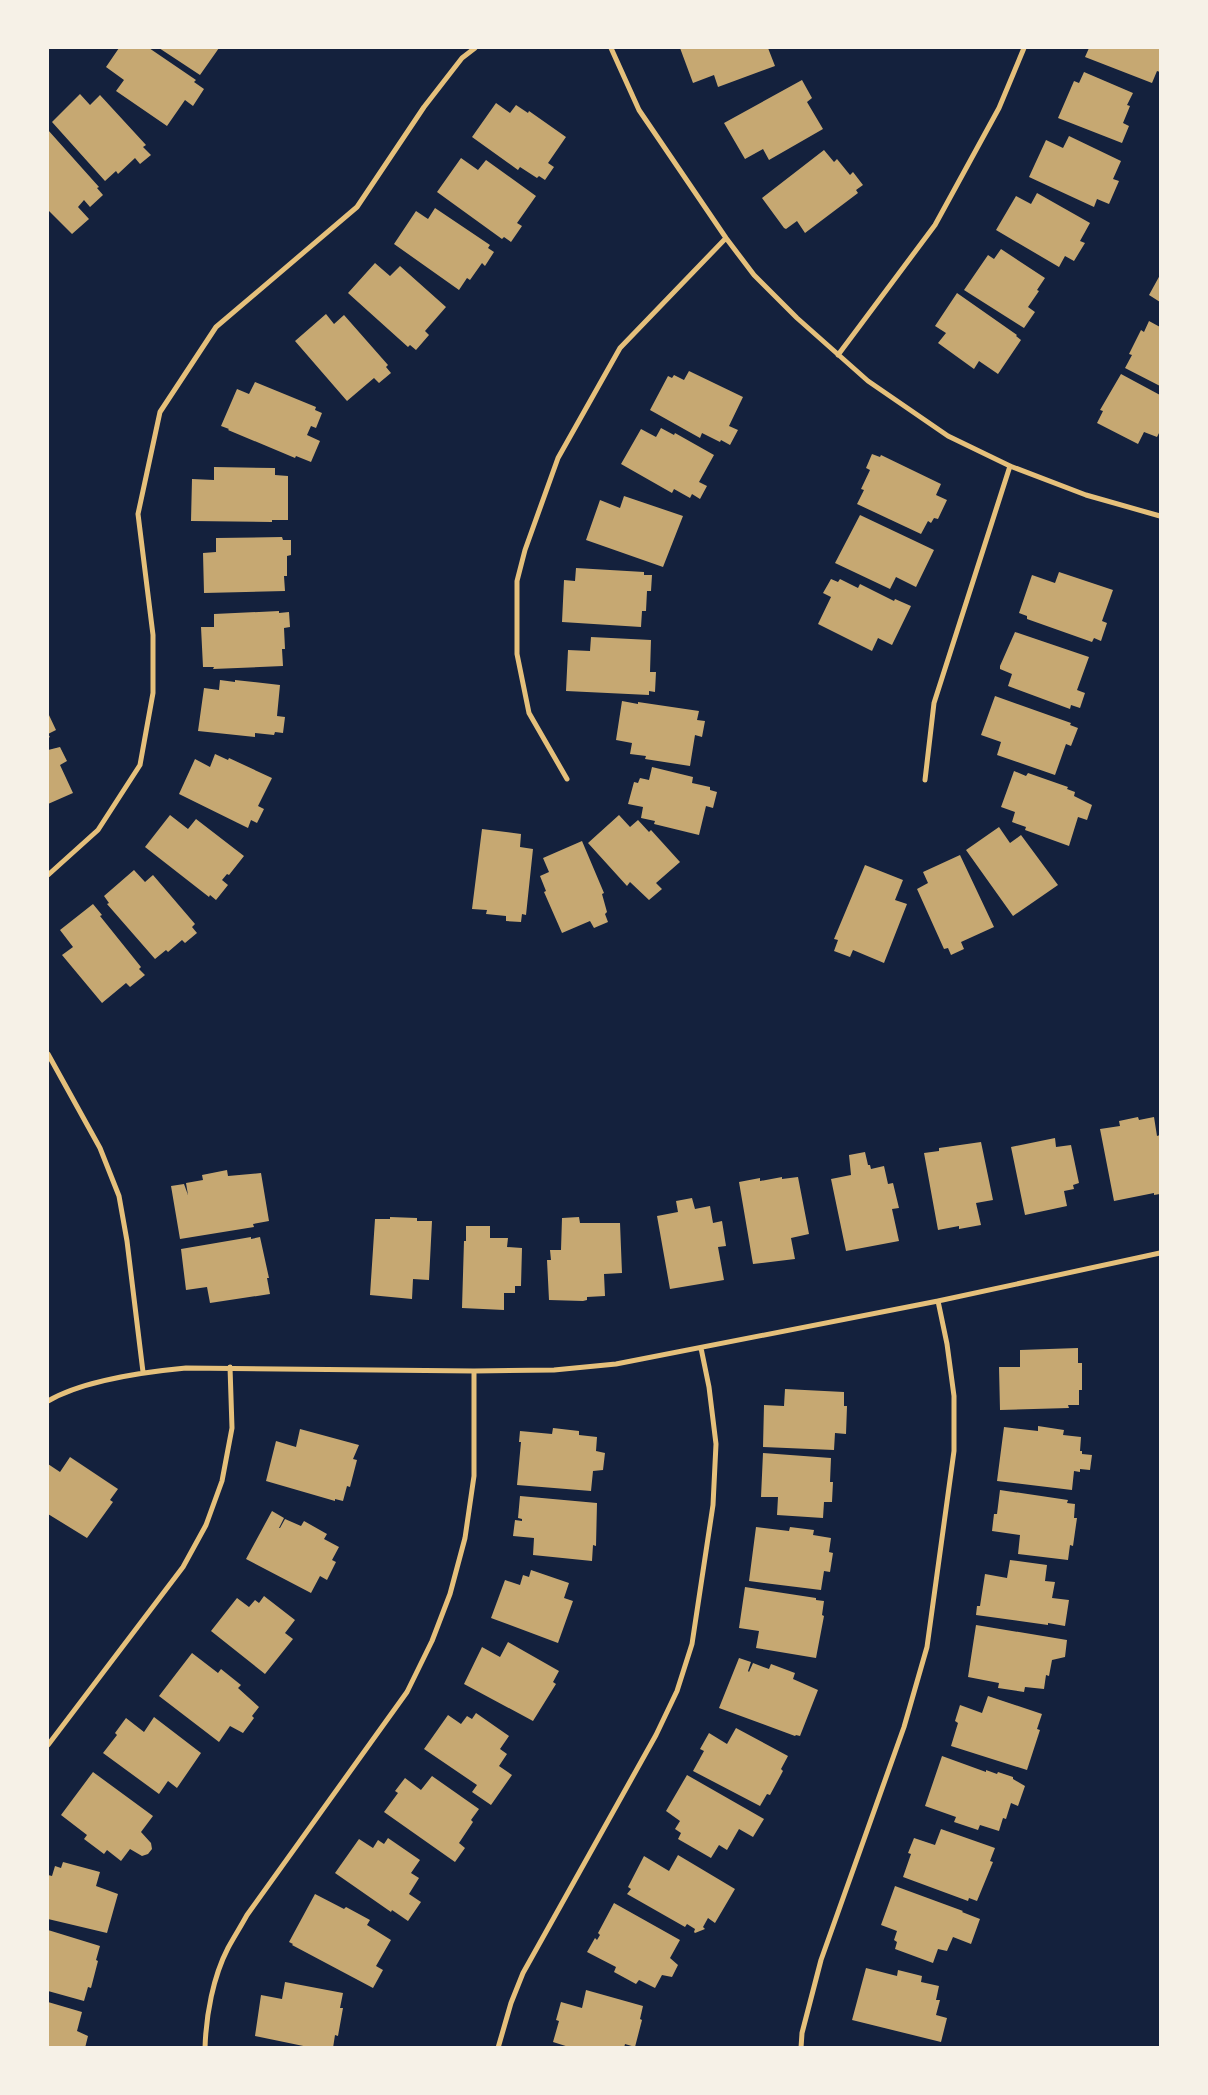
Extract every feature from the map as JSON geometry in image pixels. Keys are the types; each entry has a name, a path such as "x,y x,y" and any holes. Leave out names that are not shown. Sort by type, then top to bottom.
{"street":[{"path":"48,875 98,830 140,765 153,693 153,635 138,514 160,412 216,327 356,207 424,107 462,58 475,48"},
{"path":"611,48 639,110 726,238 754,275 797,318 868,381 948,436 1010,466 1086,495 1160,516"},
{"path":"838,355 935,225 999,108 1024,48"},
{"path":"567,779 529,713 517,654 517,581 525,550 558,458 620,348 726,238"},
{"path":"925,780 934,703 1010,466"},
{"path":"48,1054 100,1148 118,1196 127,1241 143,1372"},
{"path":"48,1401 62,1392 143,1372 186,1368 474,1371 554,1370 616,1364 938,1302 1160,1253"},
{"path":"801,2048 802,2033 821,1960 904,1727 927,1647 954,1451 954,1396 948,1344 938,1302"},
{"path":"498,2048 511,2003 523,1973 656,1735 677,1691 692,1644 714,1505 716,1444 709,1387 701,1348"},
{"path":"48,1745 182,1567 206,1525 222,1481 232,1428 230,1367"},
{"path":"205,2048 206,2030 213,1992 227,1950 248,1914 407,1692 432,1641 450,1594 465,1538 474,1476 474,1371"}],"building":[{"path":"119,48 149,48 196,80 194,82 204,89 193,106 185,100 167,126 116,91 124,80 106,67"},
{"path":"159,48 219,48 200,75"},
{"path":"680,48 768,48 775,66 718,87 714,75 693,83"},
{"path":"1089,48 1160,48 1160,72 1157,71 1152,83 1085,57"},
{"path":"1084,72 1133,93 1127,105 1130,106 1123,123 1129,126 1122,143 1058,118 1074,81 1079,83"},
{"path":"802,80 812,98 807,102 823,129 769,160 763,149 745,159 724,123"},
{"path":"80,94 90,105 100,95 146,145 143,147 151,155 140,164 135,158 118,174 116,171 105,181 52,122"},
{"path":"496,103 510,113 516,105 528,113 529,111 566,137 548,163 554,167 545,180 539,176 537,178 520,167 518,170 472,137"},
{"path":"48,130 99,187 97,188 103,195 90,207 84,200 78,207 89,219 72,234 48,210"},
{"path":"1069,136 1121,161 1113,179 1119,181 1109,204 1097,199 1094,207 1029,177 1046,140 1063,148"},
{"path":"824,150 834,162 837,159 850,175 853,172 863,185 856,190 858,193 805,233 797,221 786,229 762,198"},
{"path":"461,158 478,170 486,160 536,196 517,223 522,226 511,242 504,237 502,239 437,192"},
{"path":"1037,193 1090,223 1080,241 1085,243 1074,261 1065,256 1059,267 996,230 1016,196 1031,204"},
{"path":"435,208 490,245 488,248 494,252 485,266 482,263 470,280 467,278 459,290 394,244 416,211 428,219"},
{"path":"1001,249 1045,278 1028,307 1035,312 1024,328 964,290 988,255 994,259"},
{"path":"375,263 390,276 400,266 446,307 425,331 429,335 416,350 410,345 408,347 348,293"},
{"path":"1160,275 1160,302 1149,295"},
{"path":"957,293 1017,335 1021,340 998,374 979,361 974,369 938,343 946,333 935,326"},
{"path":"326,314 334,324 344,315 388,365 386,367 391,373 379,383 374,378 347,401 295,341"},
{"path":"1149,321 1160,327 1160,386 1125,368 1132,355 1129,354 1141,330 1144,332"},
{"path":"689,371 743,397 729,426 738,430 730,445 702,433 700,438 650,410 668,376 672,378 674,375 684,380"},
{"path":"1121,374 1160,395 1160,431 1157,437 1144,432 1138,444 1097,423 1103,411 1100,410"},
{"path":"255,382 316,407 315,410 322,413 316,428 311,426 307,435 320,441 311,462 296,456 295,458 221,426 237,389 249,394"},
{"path":"661,428 674,435 675,433 714,455 699,482 707,486 700,499 692,494 690,498 674,489 672,493 621,464 641,429 656,437"},
{"path":"872,454 880,457 881,455 941,484 936,495 947,500 938,519 934,518 931,523 928,521 921,534 857,504 864,490 861,489 870,470 866,468"},
{"path":"214,467 275,468 275,475 288,476 288,520 272,520 272,522 191,521 192,479 214,480"},
{"path":"624,496 683,516 663,567 586,540 600,500 620,508"},
{"path":"860,515 934,550 916,587 896,577 890,589 835,563"},
{"path":"282,537 283,540 291,540 291,555 287,556 287,576 284,576 285,591 204,593 203,553 216,552 216,538"},
{"path":"576,568 644,572 644,575 652,575 651,591 647,591 646,611 642,611 641,627 562,622 564,580 575,581"},
{"path":"1059,572 1113,590 1102,621 1107,623 1101,641 1094,638 1092,642 1027,619 1027,616 1019,613 1032,575 1055,583"},
{"path":"831,579 838,582 840,579 858,588 860,584 894,601 895,599 911,606 892,645 878,638 872,651 818,624 831,597 823,593"},
{"path":"279,611 279,613 289,612 290,627 284,628 285,649 282,649 283,666 213,669 214,667 203,667 201,627 214,627 214,614"},
{"path":"1015,632 1089,657 1077,690 1085,693 1080,708 1071,705 1070,709 1008,686 1012,674 1000,669 1000,666"},
{"path":"591,637 651,640 650,672 656,672 655,692 649,691 649,695 566,691 568,650 590,651"},
{"path":"220,680 280,685 277,716 285,717 283,733 275,732 274,735 255,733 255,737 198,731 204,688 219,690"},
{"path":"995,696 1071,723 1070,725 1078,728 1071,746 1066,744 1055,775 997,755 1001,742 981,735"},
{"path":"622,701 699,711 697,720 705,721 702,737 695,735 690,766 645,759 646,756 630,754 632,743 616,740"},
{"path":"48,713 56,730 48,734"},
{"path":"60,747 67,761 60,765 73,793 48,804 48,750"},
{"path":"215,754 228,760 229,758 272,778 258,806 264,809 257,823 251,820 248,828 179,794 195,759 210,767"},
{"path":"652,767 693,777 692,783 710,787 710,790 717,792 713,808 706,806 699,835 654,824 655,821 641,818 643,807 628,804 634,782 638,783 640,778 649,780"},
{"path":"1014,771 1026,776 1028,773 1068,787 1067,789 1075,792 1074,796 1092,805 1087,820 1078,817 1069,846 1025,830 1026,827 1012,822 1015,812 1001,807"},
{"path":"170,815 188,829 196,819 244,856 229,875 227,874 222,880 228,885 216,900 210,895 209,897 145,847"},
{"path":"619,815 630,827 638,820 649,832 651,830 680,862 656,883 662,889 649,900 630,882 627,886 588,843"},
{"path":"999,827 1010,843 1021,835 1058,885 1013,916 966,850"},
{"path":"482,829 521,834 520,847 533,849 526,915 522,914 521,922 506,921 506,916 486,914 487,910 472,909"},
{"path":"582,841 604,893 602,894 608,922 594,928 590,921 562,933 544,892 546,891 540,876 549,872 543,858"},
{"path":"960,855 994,927 961,942 964,949 951,955 948,948 944,949 917,889 928,883 923,872"},
{"path":"865,865 903,880 895,900 907,904 884,963 853,950 850,957 834,951 838,940 834,939"},
{"path":"134,870 145,882 153,875 195,924 192,927 197,933 185,943 182,940 168,952 166,950 155,959 107,904 109,903 104,896"},
{"path":"93,904 145,975 130,987 126,983 102,1003 62,955 73,947 60,930"},
{"path":"1138,1117 1139,1120 1154,1117 1157,1136 1160,1135 1160,1194 1154,1195 1154,1193 1114,1201 1100,1129 1120,1126 1119,1121"},
{"path":"1055,1138 1056,1147 1071,1145 1079,1183 1073,1185 1074,1189 1064,1191 1067,1206 1025,1215 1011,1147"},
{"path":"981,1142 993,1200 976,1203 981,1225 959,1229 959,1226 938,1230 924,1153 939,1151 939,1148"},
{"path":"865,1152 871,1169 884,1166 888,1184 893,1183 899,1208 892,1209 899,1241 846,1251 831,1179 851,1175 849,1155"},
{"path":"227,1170 228,1176 261,1173 269,1221 253,1224 254,1227 180,1239 171,1186 184,1184 188,1195 186,1183 203,1180 202,1175"},
{"path":"782,1177 782,1179 798,1177 809,1234 791,1238 795,1259 753,1264 739,1182 760,1178 760,1181"},
{"path":"692,1198 695,1209 710,1206 713,1223 722,1221 726,1246 718,1247 724,1280 670,1289 657,1216 678,1212 676,1201"},
{"path":"390,1217 417,1218 417,1221 432,1221 429,1280 413,1279 412,1299 370,1295 375,1219 390,1219"},
{"path":"579,1217 580,1223 620,1223 622,1273 604,1274 605,1296 587,1297 587,1300 583,1301 549,1300 547,1260 551,1260 550,1250 561,1250 562,1218"},
{"path":"466,1226 490,1226 490,1238 508,1238 507,1247 522,1248 521,1286 515,1286 515,1293 504,1293 504,1310 462,1308"},
{"path":"251,1237 251,1239 260,1237 269,1278 267,1278 270,1294 210,1303 207,1287 186,1290 181,1249"},
{"path":"1078,1348 1078,1363 1082,1363 1082,1390 1079,1390 1079,1405 1068,1405 1069,1408 1000,1410 999,1367 1020,1367 1020,1350"},
{"path":"785,1389 844,1392 844,1406 847,1406 846,1434 835,1433 834,1450 763,1447 764,1405 784,1406"},
{"path":"1038,1426 1064,1430 1063,1435 1081,1437 1080,1451 1082,1451 1082,1454 1092,1455 1090,1470 1080,1469 1080,1472 1074,1471 1072,1490 997,1481 1004,1427 1038,1431"},
{"path":"553,1428 579,1431 579,1435 597,1437 596,1451 605,1453 603,1470 593,1471 591,1491 517,1485 521,1442 519,1442 520,1431 552,1434"},
{"path":"300,1429 359,1445 353,1459 357,1460 350,1487 347,1486 343,1501 335,1499 335,1501 266,1481 276,1441 296,1447"},
{"path":"763,1453 831,1458 830,1482 833,1482 832,1502 824,1502 823,1518 777,1515 778,1497 761,1497"},
{"path":"70,1457 118,1489 110,1500 113,1502 87,1538 48,1514 48,1464 60,1472"},
{"path":"1000,1490 1068,1500 1067,1503 1075,1504 1074,1518 1077,1518 1073,1546 1070,1545 1068,1560 1018,1554 1020,1535 992,1531 994,1514 997,1514"},
{"path":"520,1496 597,1503 596,1546 593,1545 592,1561 533,1555 534,1538 513,1536 515,1520 522,1521 522,1519 518,1518"},
{"path":"272,1511 284,1518 279,1528 285,1519 301,1526 304,1521 327,1534 324,1539 339,1547 332,1560 336,1562 327,1580 320,1576 311,1593 246,1559"},
{"path":"756,1527 789,1531 790,1527 814,1530 813,1535 831,1538 829,1552 833,1553 830,1572 824,1571 821,1590 749,1581"},
{"path":"1010,1560 1047,1565 1045,1581 1055,1582 1052,1598 1069,1600 1065,1626 976,1615 977,1606 980,1606 985,1574 1007,1578"},
{"path":"531,1570 569,1583 564,1598 573,1601 558,1643 491,1618 505,1580 520,1585 523,1575 529,1577"},
{"path":"745,1587 816,1598 816,1600 824,1601 822,1615 824,1616 816,1658 756,1648 759,1631 739,1628"},
{"path":"264,1596 295,1620 285,1633 293,1639 265,1674 211,1631 237,1598 249,1607 255,1600 259,1603"},
{"path":"976,1625 1067,1640 1065,1657 1052,1660 1049,1676 1046,1675 1044,1689 1025,1687 1024,1692 998,1688 999,1683 968,1677"},
{"path":"508,1642 559,1671 553,1682 556,1684 533,1721 464,1684 482,1647 500,1657"},
{"path":"192,1653 218,1673 221,1669 241,1685 238,1688 259,1707 252,1716 254,1718 243,1733 230,1726 219,1742 159,1696"},
{"path":"739,1658 751,1662 749,1672 753,1663 769,1669 771,1664 795,1673 793,1679 818,1690 800,1736 795,1736 719,1708"},
{"path":"988,1696 1042,1714 1037,1729 1040,1730 1027,1770 951,1746 958,1723 955,1721 960,1705 982,1713"},
{"path":"476,1713 509,1736 500,1749 507,1754 499,1766 512,1775 491,1805 472,1792 477,1785 424,1749 448,1715 461,1724 467,1716 472,1719"},
{"path":"154,1717 201,1753 177,1788 168,1781 159,1794 103,1753 117,1735 115,1733 126,1718 144,1732"},
{"path":"736,1728 788,1756 781,1769 783,1771 770,1795 767,1794 760,1806 693,1771 704,1751 700,1749 709,1733 727,1744"},
{"path":"942,1756 986,1772 986,1770 997,1774 998,1772 1013,1777 1013,1779 1025,1786 1018,1806 1011,1803 1006,1819 1003,1818 999,1831 980,1825 978,1830 954,1822 956,1817 925,1806"},
{"path":"93,1772 153,1816 141,1832 151,1843 152,1849 148,1854 142,1856 130,1849 121,1861 107,1850 104,1854 84,1839 87,1835 61,1815"},
{"path":"687,1775 764,1819 753,1837 739,1829 727,1850 719,1845 711,1858 678,1839 681,1833 675,1829 680,1821 666,1811"},
{"path":"432,1776 479,1809 459,1843 465,1848 455,1862 384,1812 398,1793 395,1791 405,1778 421,1790"},
{"path":"941,1829 995,1848 990,1861 993,1862 977,1901 969,1898 968,1901 903,1877 911,1854 908,1853 914,1838 935,1845"},
{"path":"388,1838 420,1860 411,1873 419,1878 409,1894 421,1902 408,1921 392,1910 391,1912 335,1873 359,1839 373,1848 378,1840 384,1844"},
{"path":"678,1855 735,1889 715,1923 708,1918 703,1927 705,1929 695,1933 695,1929 687,1924 685,1927 627,1894 631,1889 628,1887 644,1856 669,1871"},
{"path":"63,1862 100,1872 96,1886 118,1894 107,1933 48,1919 48,1875 52,1876 55,1866 61,1868"},
{"path":"895,1886 980,1919 971,1944 953,1937 947,1951 938,1949 933,1963 895,1949 897,1942 894,1940 897,1931 881,1925"},
{"path":"315,1894 370,1920 367,1925 391,1940 376,1966 383,1970 373,1988 289,1942"},
{"path":"614,1903 680,1940 670,1958 678,1965 672,1977 662,1975 655,1988 639,1980 636,1984 614,1972 616,1967 587,1952 595,1938 597,1940 600,1935 598,1933"},
{"path":"48,1930 100,1946 91,1988 88,1987 84,2001 48,1991"},
{"path":"866,1968 897,1976 898,1970 922,1976 921,1982 939,1986 936,2000 940,2000 936,2015 947,2018 941,2042 852,2020"},
{"path":"285,1982 343,1993 340,2008 343,2008 338,2036 335,2035 333,2048 313,2048 255,2036 261,1995 282,1999"},
{"path":"586,1990 643,2006 640,2019 642,2020 635,2047 625,2044 624,2048 572,2048 553,2042 559,2021 556,2020 561,2002 582,2008"},
{"path":"48,2002 82,2012 77,2031 88,2036 85,2048 48,2048"}]}
